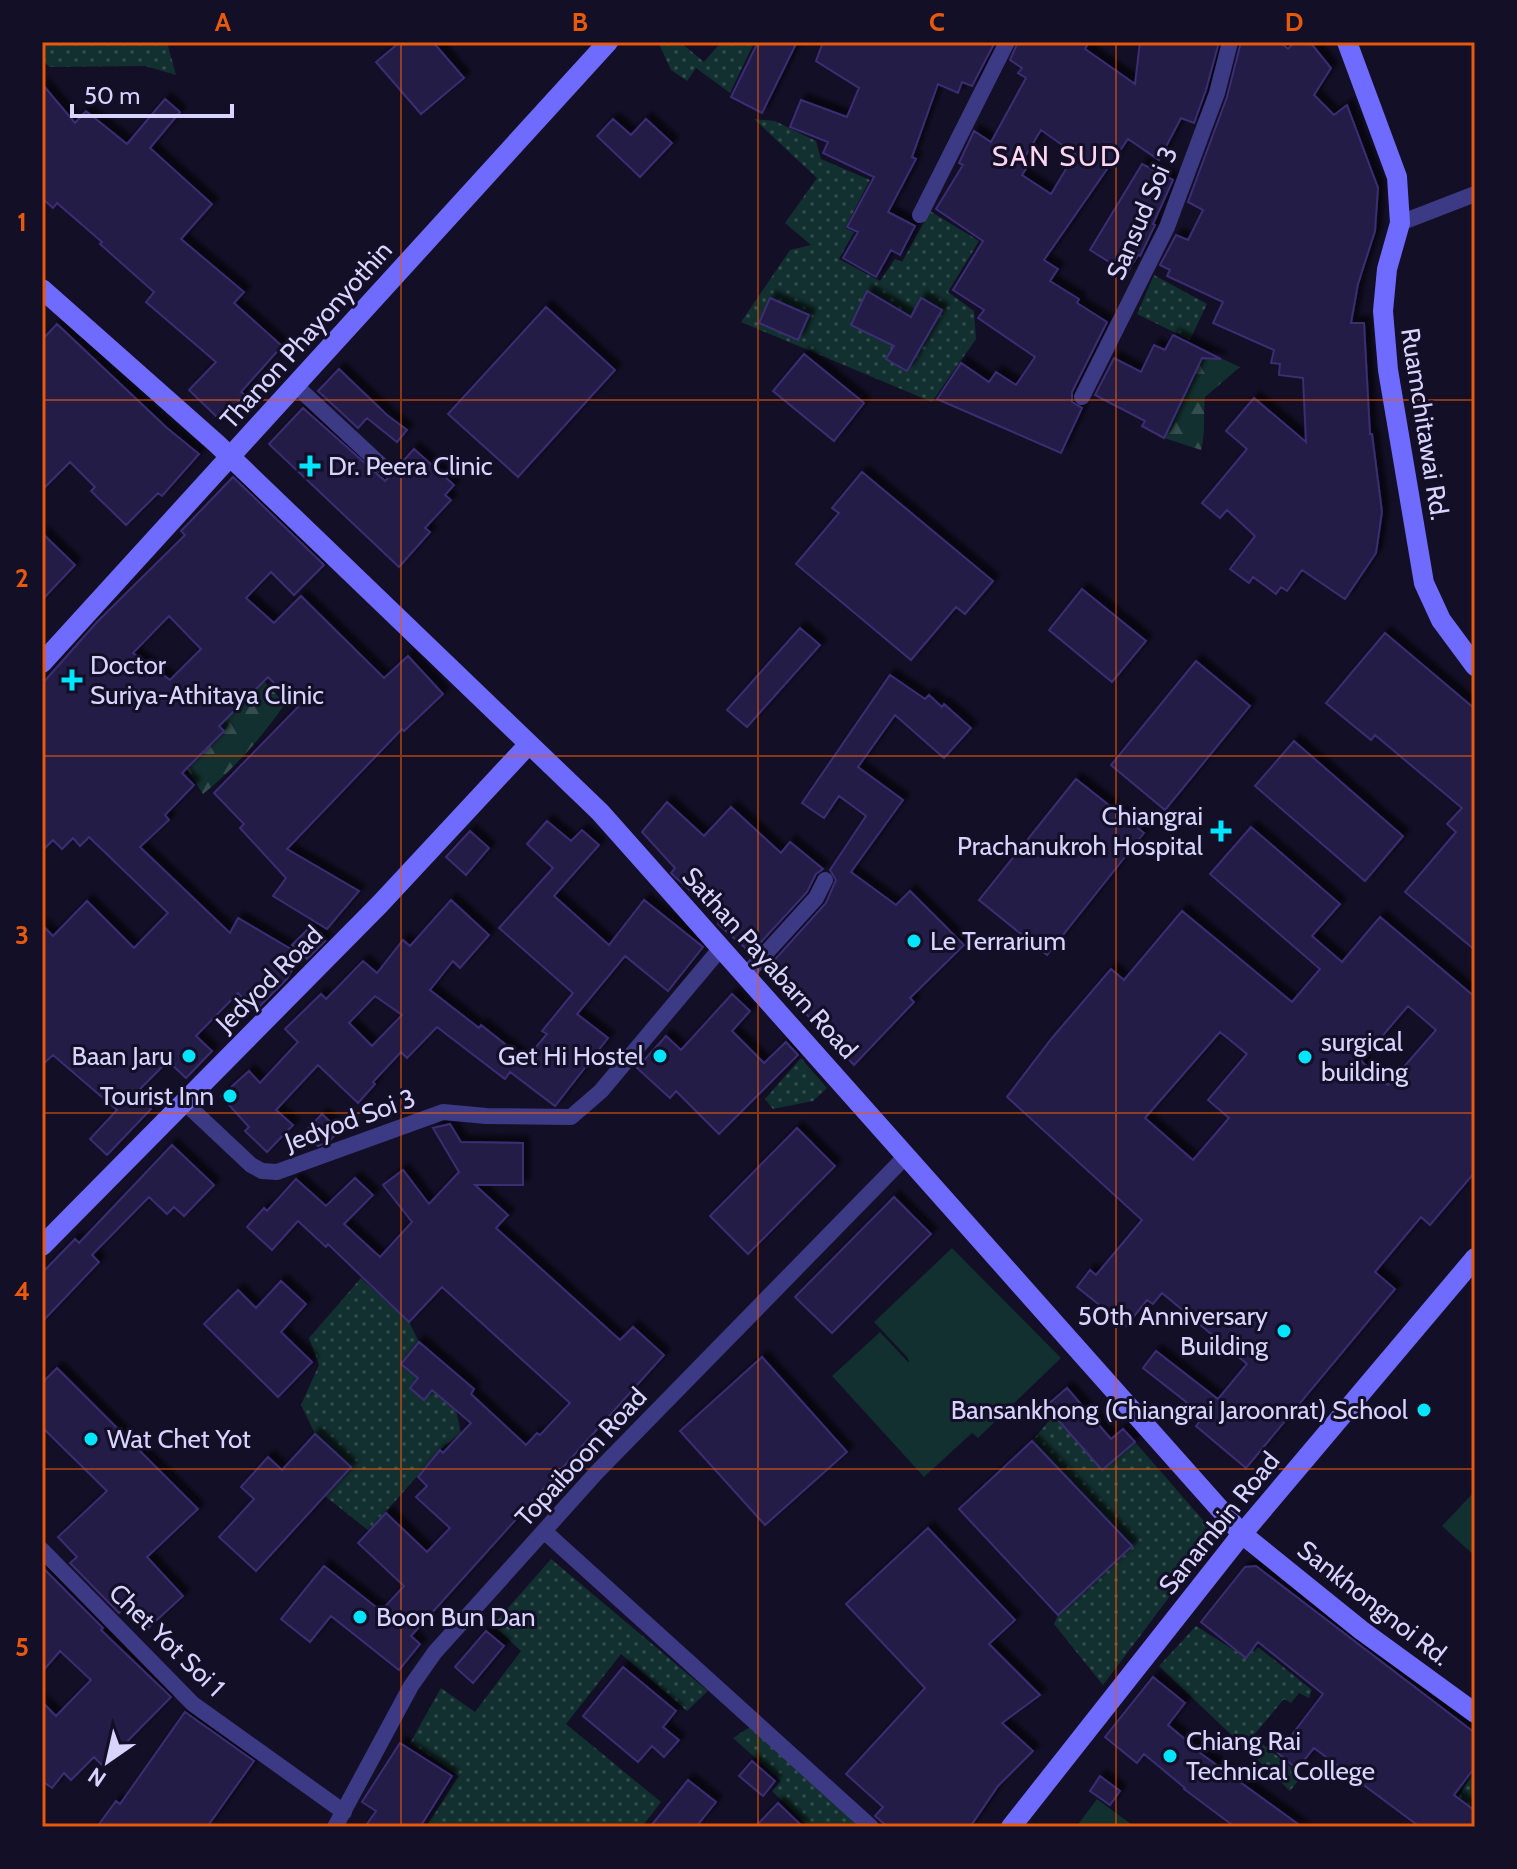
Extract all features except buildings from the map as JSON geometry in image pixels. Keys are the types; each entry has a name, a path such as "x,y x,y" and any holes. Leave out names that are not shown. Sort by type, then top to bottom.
{"street":[{"name":"Thanon Phayonyothin","path":"42,663 608,42"},
{"path":"920,215 1007,42"},
{"name":"Sansud Soi 3","path":"1082,397 1167,227 1217,93 1230,42"},
{"name":"Ruamchitawai Rd.","path":"1347,42 1397,177 1400,223 1387,269 1383,311 1388,370 1424,583 1441,620 1475,666"},
{"path":"1400,223 1475,194"},
{"name":"Sathan Payabarn Road","path":"42,289 230,457 600,812 1242,1534"},
{"path":"295,385 382,466"},
{"name":"Jedyod Road","path":"42,1246 380,904 529,744"},
{"path":"746,975 816,898 825,880"},
{"name":"Jedyod Soi 3","path":"184,1102 251,1165 262,1171 277,1172 443,1112 571,1117 601,1091 721,948"},
{"name":"Topaiboon Road","path":"335,1827 411,1686 435,1652 597,1472 907,1155"},
{"name":"Sanambin Road","path":"1011,1827 1242,1534 1475,1258"},
{"path":"544,1531 871,1827"},
{"name":"Sankhongnoi Rd.","path":"1242,1534 1361,1630 1475,1713"},
{"name":"Chet Yot Soi 1","path":"42,1550 193,1704 344,1812"}],"green space":[{"path":"42,42 167,42 176,75 145,66 50,67 42,61"},
{"path":"658,42 680,42 704,62 721,42 754,43 730,93 696,68 687,81 671,70"},
{"path":"754,119 775,121 816,141 821,159 870,180 845,228 854,232 839,259 880,281 895,259 902,262 930,211 979,241 948,292 974,311 976,339 932,402 741,322 790,250 811,245 785,223 817,178"},
{"path":"1154,275 1207,304 1190,340 1137,314"},
{"path":"1205,351 1240,367 1205,397 1201,450 1164,438"},
{"path":"264,681 285,704 247,752 203,794 186,768 224,731 221,723"},
{"path":"801,1058 827,1088 813,1101 773,1109 765,1099"},
{"path":"952,1248 1061,1358 978,1438 972,1433 924,1477 832,1376 880,1332 909,1363 908,1358 874,1322"},
{"path":"361,1278 409,1322 419,1342 401,1363 418,1378 410,1388 424,1399 432,1390 456,1410 461,1433 440,1450 369,1531 325,1496 351,1467 315,1434 301,1405 319,1365 309,1338"},
{"path":"1054,1415 1102,1470 1135,1442 1216,1535 1103,1685 1054,1624 1058,1615 1132,1546 1032,1441"},
{"path":"1475,1491 1475,1556 1442,1526"},
{"path":"551,1559 708,1691 687,1711 621,1654 566,1724 661,1802 644,1824 646,1827 426,1827 459,1776 410,1743 441,1688 475,1712 521,1651 493,1625"},
{"path":"1196,1626 1245,1657 1258,1647 1312,1690 1309,1698 1299,1693 1291,1703 1284,1699 1253,1736 1302,1776 1290,1791 1159,1666"},
{"path":"750,1727 860,1827 809,1827 772,1791 781,1781 733,1738"},
{"path":"1475,1769 1475,1811 1458,1798"},
{"path":"1097,1799 1135,1827 1076,1827"}],"place":[{"name":"Dr. Peera Clinic","path":"310,466"},
{"name":"Doctor Suriya-Athitaya Clinic","path":"72,680"},
{"name":"Chiangrai Prachanukroh Hospital","path":"1221,831"},
{"name":"Le Terrarium","path":"914,941"},
{"name":"Baan Jaru","path":"189,1056"},
{"name":"Get Hi Hostel","path":"660,1056"},
{"name":"surgical building","path":"1305,1057"},
{"name":"Tourist Inn","path":"230,1096"},
{"name":"50th Anniversary Building","path":"1284,1331"},
{"name":"Bansankhong (Chiangrai Jaroonrat) School","path":"1424,1410"},
{"name":"Wat Chet Yot","path":"91,1439"},
{"name":"Boon Bun Dan","path":"360,1617"},
{"name":"Chiang Rai Technical College","path":"1170,1756"}],"district":[{"name":"SAN SUD","path":"1057,156"}]}
